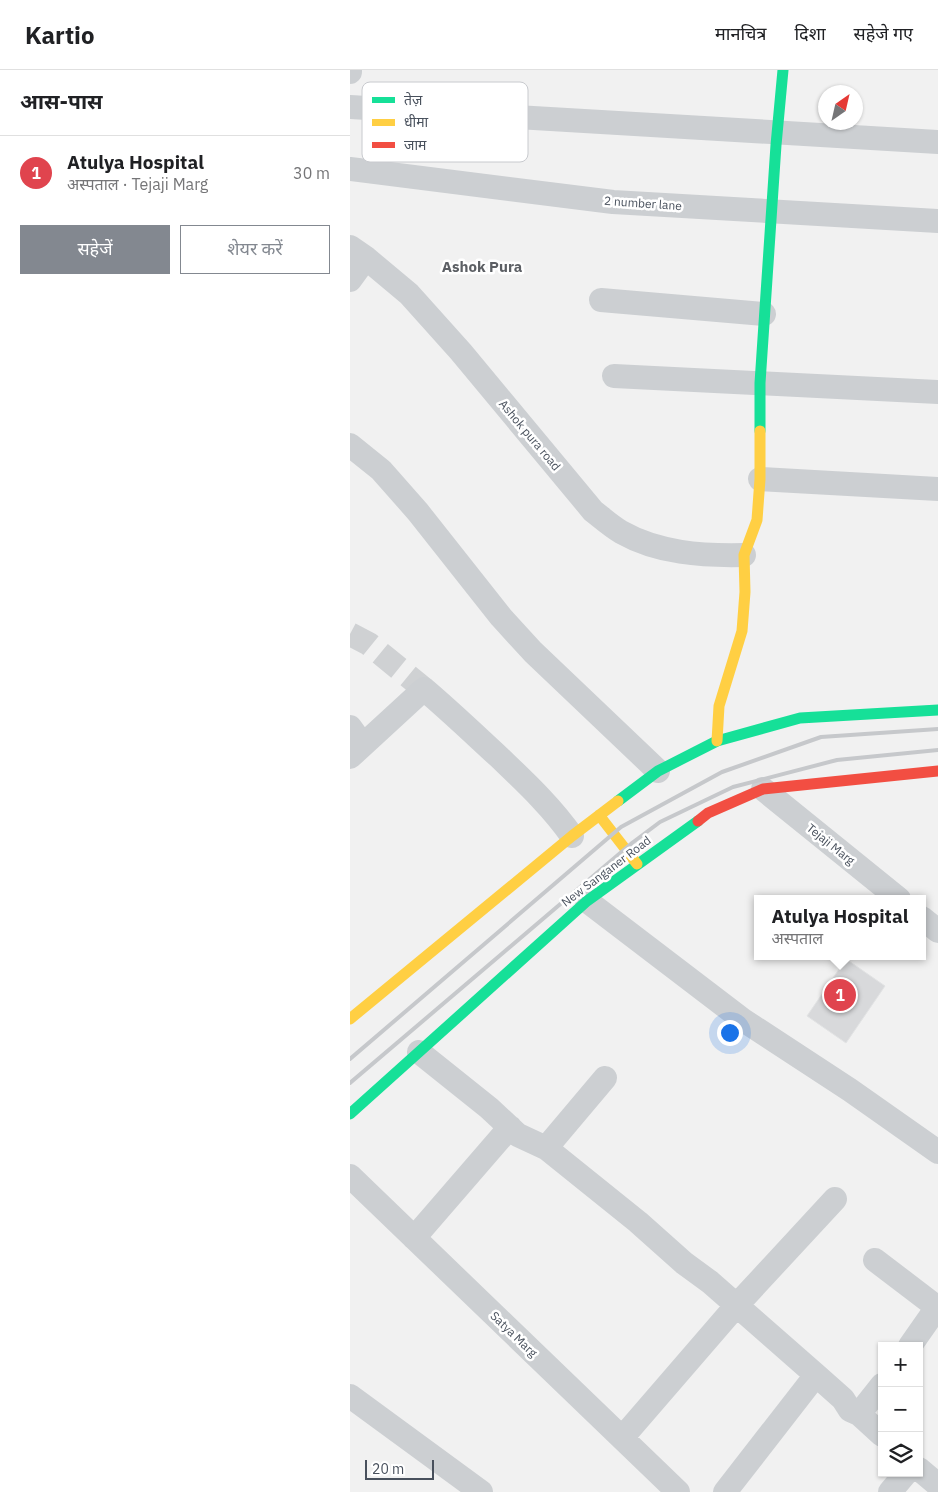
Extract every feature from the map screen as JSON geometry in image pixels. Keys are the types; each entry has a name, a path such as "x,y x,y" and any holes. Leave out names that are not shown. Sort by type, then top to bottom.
{"main road":[{"path":"717,741 718,706 742,631 746,592 744,555 757,520 760,479 760,382 771,211 783,70"},
{"path":"350,1019 572,836 658,770 717,741 800,718 938,710"},
{"name":"New Sanganer Road","path":"350,1114 587,900 708,813 763,789 938,771"},
{"path":"599,815 637,864"}],"street":[{"path":"528,117 938,142"},
{"name":"2 number lane","path":"350,169 613,202 938,221"},
{"path":"350,280 358,253"},
{"name":"Ashok pura road","path":"358,253 409,294 461,352 593,511 620,532 651,546 708,556 744,555"},
{"path":"601,300 764,314"},
{"path":"614,376 938,392"},
{"path":"350,445 381,470 418,512 501,617 533,652 658,770"},
{"path":"760,479 938,489"},
{"path":"354,743 424,689 449,710 531,788 558,816 572,836"},
{"name":"Tejaji Marg","path":"763,789 893,895"},
{"path":"587,900 743,1020 850,1090 938,1152"},
{"path":"926,921 938,931"},
{"path":"419,1052 510,1126 518,1135 546,1148 638,1222 816,1375 843,1399 850,1410 858,1414 879,1432"},
{"path":"546,1148 605,1078"},
{"path":"414,1238 510,1126"},
{"name":"Satya Marg","path":"350,1176 678,1492"},
{"path":"622,1438 736,1306 835,1199"},
{"path":"875,1260 938,1307 913,1342"},
{"path":"725,1492 816,1375"},
{"path":"858,1414 880,1387"},
{"path":"350,1396 481,1492"},
{"path":"923,1472 938,1485"},
{"path":"890,1492 903,1477"}],"building":[{"path":"845,960 885,986 846,1043 807,1016"}],"tunnel":[{"path":"350,634 369,644 424,689"}],"railway":[{"path":"350,1059 621,827 722,772 821,737 938,729"},
{"path":"350,1083 632,843 660,822 733,787 837,760 938,750"}],"traffic: fast":[{"path":"760,431 760,383 783,70"},
{"path":"618,801 658,771 717,741 800,718 938,710"},
{"path":"350,1114 587,901 698,821"}],"traffic: slow":[{"path":"717,741 719,706 742,631 745,592 744,555 757,520 760,479 760,431"},
{"path":"350,1019 572,836 618,801"},
{"path":"599,815 637,864"}],"traffic: jam":[{"path":"698,821 708,813 763,789 938,771"}],"place":[{"name":"Atulya Hospital","path":"840,995"}],"district":[{"name":"Ashok Pura","path":"482,266"}]}
